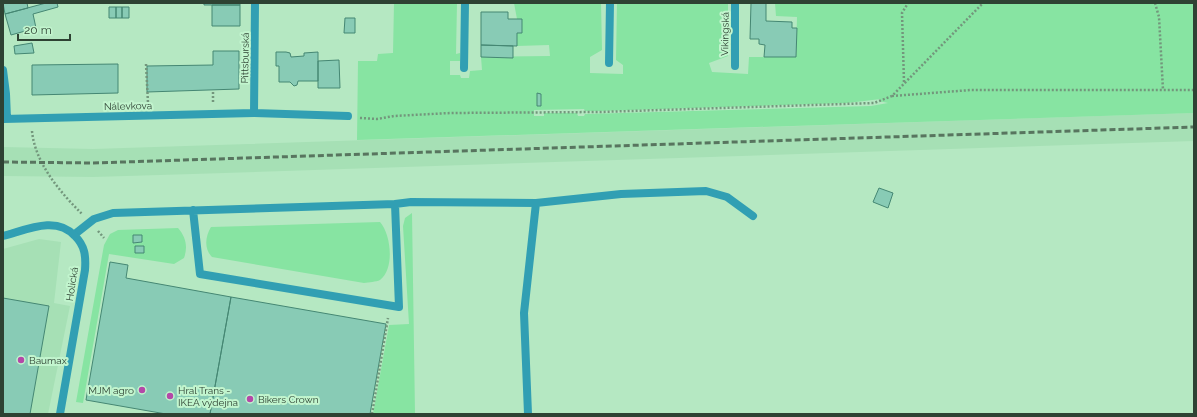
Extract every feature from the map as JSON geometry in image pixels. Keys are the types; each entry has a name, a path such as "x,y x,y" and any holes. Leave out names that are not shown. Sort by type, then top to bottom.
{"street":[{"name":"Pittsburská","path":"254,113 256,3"},
{"path":"464,68 465,3"},
{"path":"609,63 610,3"},
{"name":"Vikingská","path":"735,3 735,66"},
{"path":"3,70 6,94 5,119"},
{"name":"Nálevkova","path":"5,119 254,113 348,116"},
{"path":"3,236 51,224 62,226 75,234 90,221 99,216 113,213 395,204 411,202 536,203 621,194 706,191 727,197 753,216"},
{"path":"528,414 524,313 536,203"},
{"path":"193,210 200,274 399,306 395,204"},
{"name":"Holická","path":"60,414 85,270 85,251 75,234"}],"path":[{"path":"904,83 902,13 908,3"},
{"path":"348,116 377,119 394,116 450,113 600,112 828,106 874,103 884,101 892,96 983,3"},
{"path":"1155,3 1159,17 1163,90"},
{"path":"146,64 148,107"},
{"path":"892,96 971,90 1194,90"},
{"path":"213,91 213,106"},
{"path":"31,118 33,141 38,155 61,190 104,238"},
{"path":"372,414 389,305"}],"shaded area":[{"path":"394,3 457,3 456,54 460,53 460,61 450,61 450,75 460,75 461,78 469,78 470,71 482,70 481,57 550,56 549,45 517,46 517,33 522,32 522,19 517,19 514,3 601,3 602,50 590,57 590,73 623,74 623,65 616,60 617,3 728,3 728,56 709,63 712,72 748,74 749,57 796,57 797,17 776,16 775,3 1194,3 1194,113 357,140 358,61 377,61 378,54 393,53","holes":["881,99 879,101 888,103 871,106 585,114 584,116 578,116 577,113 544,113 544,116 534,116 534,110 584,109 585,111 600,111 847,103"]},
{"path":"1194,113 1194,141 93,177 3,176 3,147 93,149"},
{"path":"412,213 415,414 373,414 389,325 409,324 403,226 405,218"},
{"path":"380,222 384,227 389,243 390,251 388,268 385,275 380,280 364,283 212,257 209,254 206,243 211,227"},
{"path":"178,228 183,235 186,250 184,258 174,264 109,254 83,403 76,402 104,245 110,234 118,230"},
{"path":"39,239 61,242 54,303 70,306 48,414 3,414 3,249"}],"building":[{"path":"3,3 27,3 28,8 5,14"},
{"path":"46,3 57,3 58,7 33,14 36,28 11,35 5,14"},
{"path":"204,3 240,3 240,5 204,5"},
{"path":"751,3 766,3 766,21 792,22 792,28 797,28 796,57 764,57 765,45 759,44 759,39 750,39"},
{"path":"212,5 240,5 240,26 212,26"},
{"path":"109,7 116,7 116,18 109,18"},
{"path":"116,7 122,7 122,18 116,18"},
{"path":"122,7 129,7 129,18 122,18"},
{"path":"481,12 508,12 508,19 522,19 522,33 517,33 517,46 481,45"},
{"path":"345,18 355,18 355,33 344,33"},
{"path":"32,43 34,53 15,54 14,46"},
{"path":"481,45 513,46 513,58 481,57"},
{"path":"213,51 239,51 239,89 147,92 147,66 213,65"},
{"path":"276,52 290,53 291,57 304,56 304,53 318,52 318,81 298,81 297,85 294,86 290,82 279,82 279,66 276,66"},
{"path":"339,60 340,88 318,88 318,61"},
{"path":"118,64 118,93 32,95 32,65"},
{"path":"537,93 541,94 541,106 537,106"},
{"path":"879,188 893,193 888,208 873,202"},
{"path":"133,235 142,235 142,242 133,243"},
{"path":"135,246 144,246 144,253 135,253"},
{"path":"110,262 128,265 126,278 231,297 210,414 166,414 86,400"},
{"path":"231,297 386,324 370,414 210,414"},
{"name":"Baumax","path":"3,298 49,306 30,414 3,414"}],"railway":[{"path":"3,162 93,163 1194,127"}],"place":[{"name":"Baumax","path":"21,360"},
{"name":"MJM agro","path":"142,390"},
{"name":"Hral Trans - IKEA výdejna","path":"170,396"},
{"name":"Bikers Crown","path":"250,399"}]}
